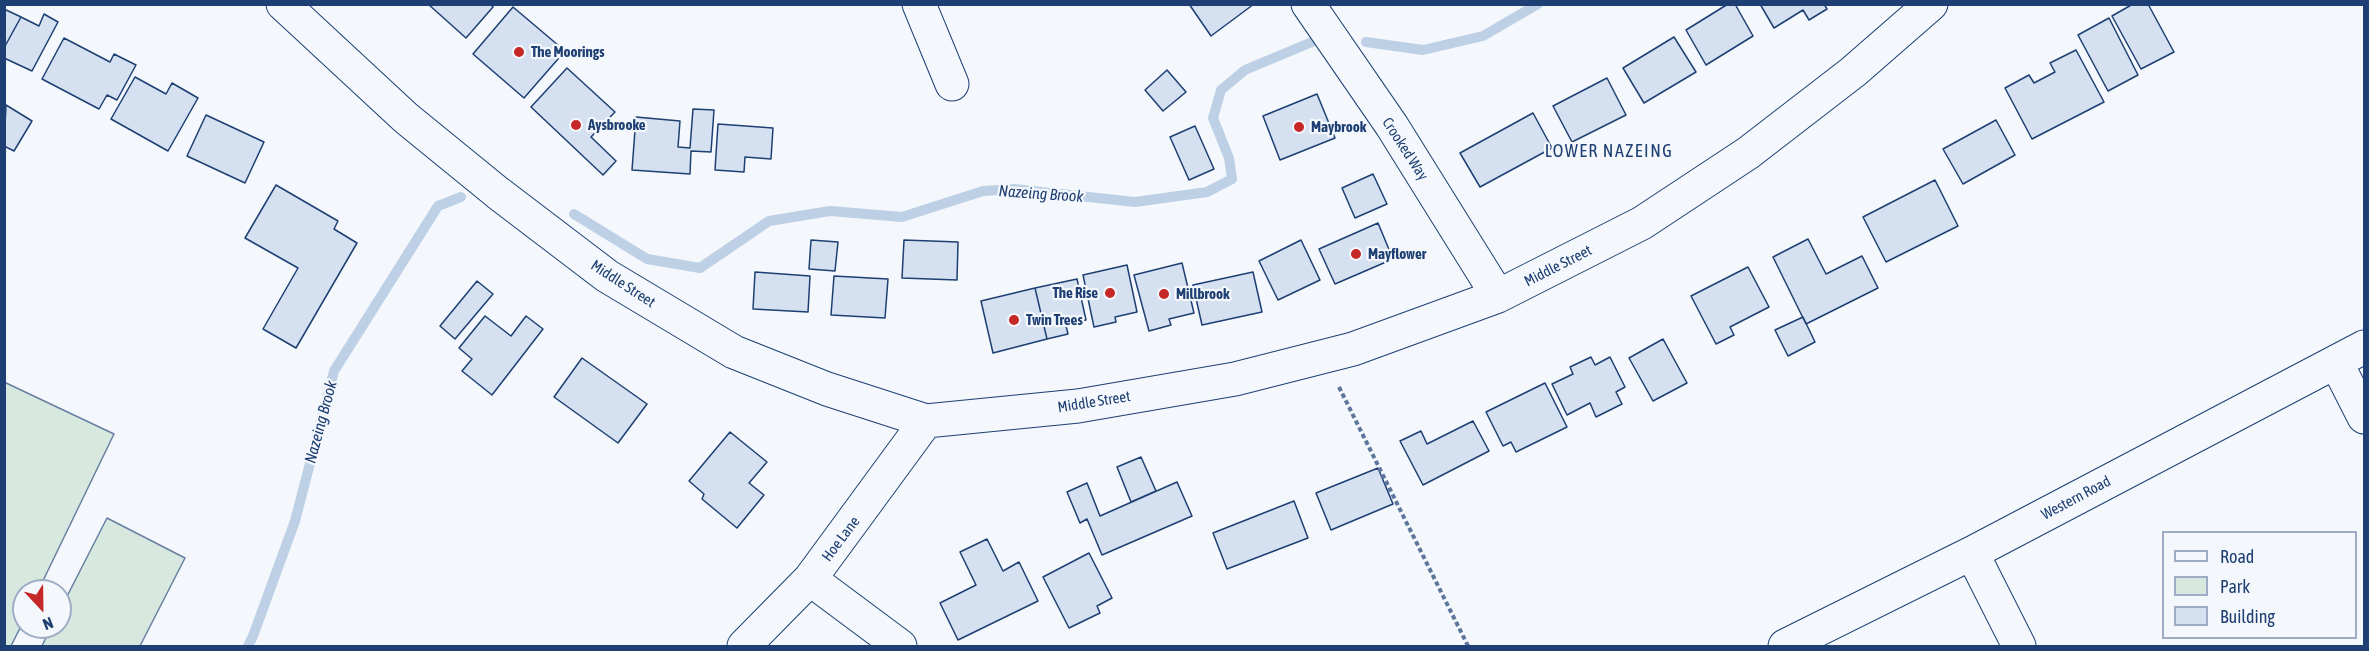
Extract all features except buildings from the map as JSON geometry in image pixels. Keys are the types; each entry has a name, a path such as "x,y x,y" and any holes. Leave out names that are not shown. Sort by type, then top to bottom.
{"street":[{"name":"Middle Street","path":"283,4 406,118 498,193 607,276 734,352 827,389 926,422 1078,406 1235,379 1353,349 1498,296 1642,223 1748,153 1853,72 1931,4"},
{"path":"919,4 952,84"},
{"name":"Crooked Way","path":"1308,4 1392,126 1498,296"},
{"name":"Western Road","path":"1785,646 1972,553 2364,347"},
{"path":"2336,362 2364,417"},
{"name":"Hoe Lane","path":"744,646 810,579 926,422"},
{"path":"1972,553 2019,646"},
{"path":"810,579 900,646"}],"path":[{"path":"1324,357 1468,646"}],"green space":[{"path":"4,382 114,434 44,579 12,579 12,639 14,639 11,646 4,646"},
{"path":"107,518 185,558 140,646 42,646 45,639 72,639 72,587"}],"waterway":[{"name":"Nazeing Brook","path":"1366,42 1423,50 1483,36 1538,4"},
{"name":"Nazeing Brook","path":"574,214 647,259 700,268 769,221 830,211 902,217 983,191 1014,189 1135,202 1207,192 1232,179 1229,158 1213,118 1221,90 1245,70 1312,42"},
{"name":"Nazeing Brook","path":"248,646 295,521 334,371 438,206 461,197"}],"place":[{"name":"The Moorings","path":"519,52"},
{"name":"Aysbrooke","path":"576,125"},
{"name":"Maybrook","path":"1299,127"},
{"name":"Mayflower","path":"1356,254"},
{"name":"The Rise","path":"1110,293"},
{"name":"Millbrook","path":"1164,294"},
{"name":"Twin Trees","path":"1014,320"}],"district":[{"name":"LOWER NAZEING","path":"1609,151"}]}
